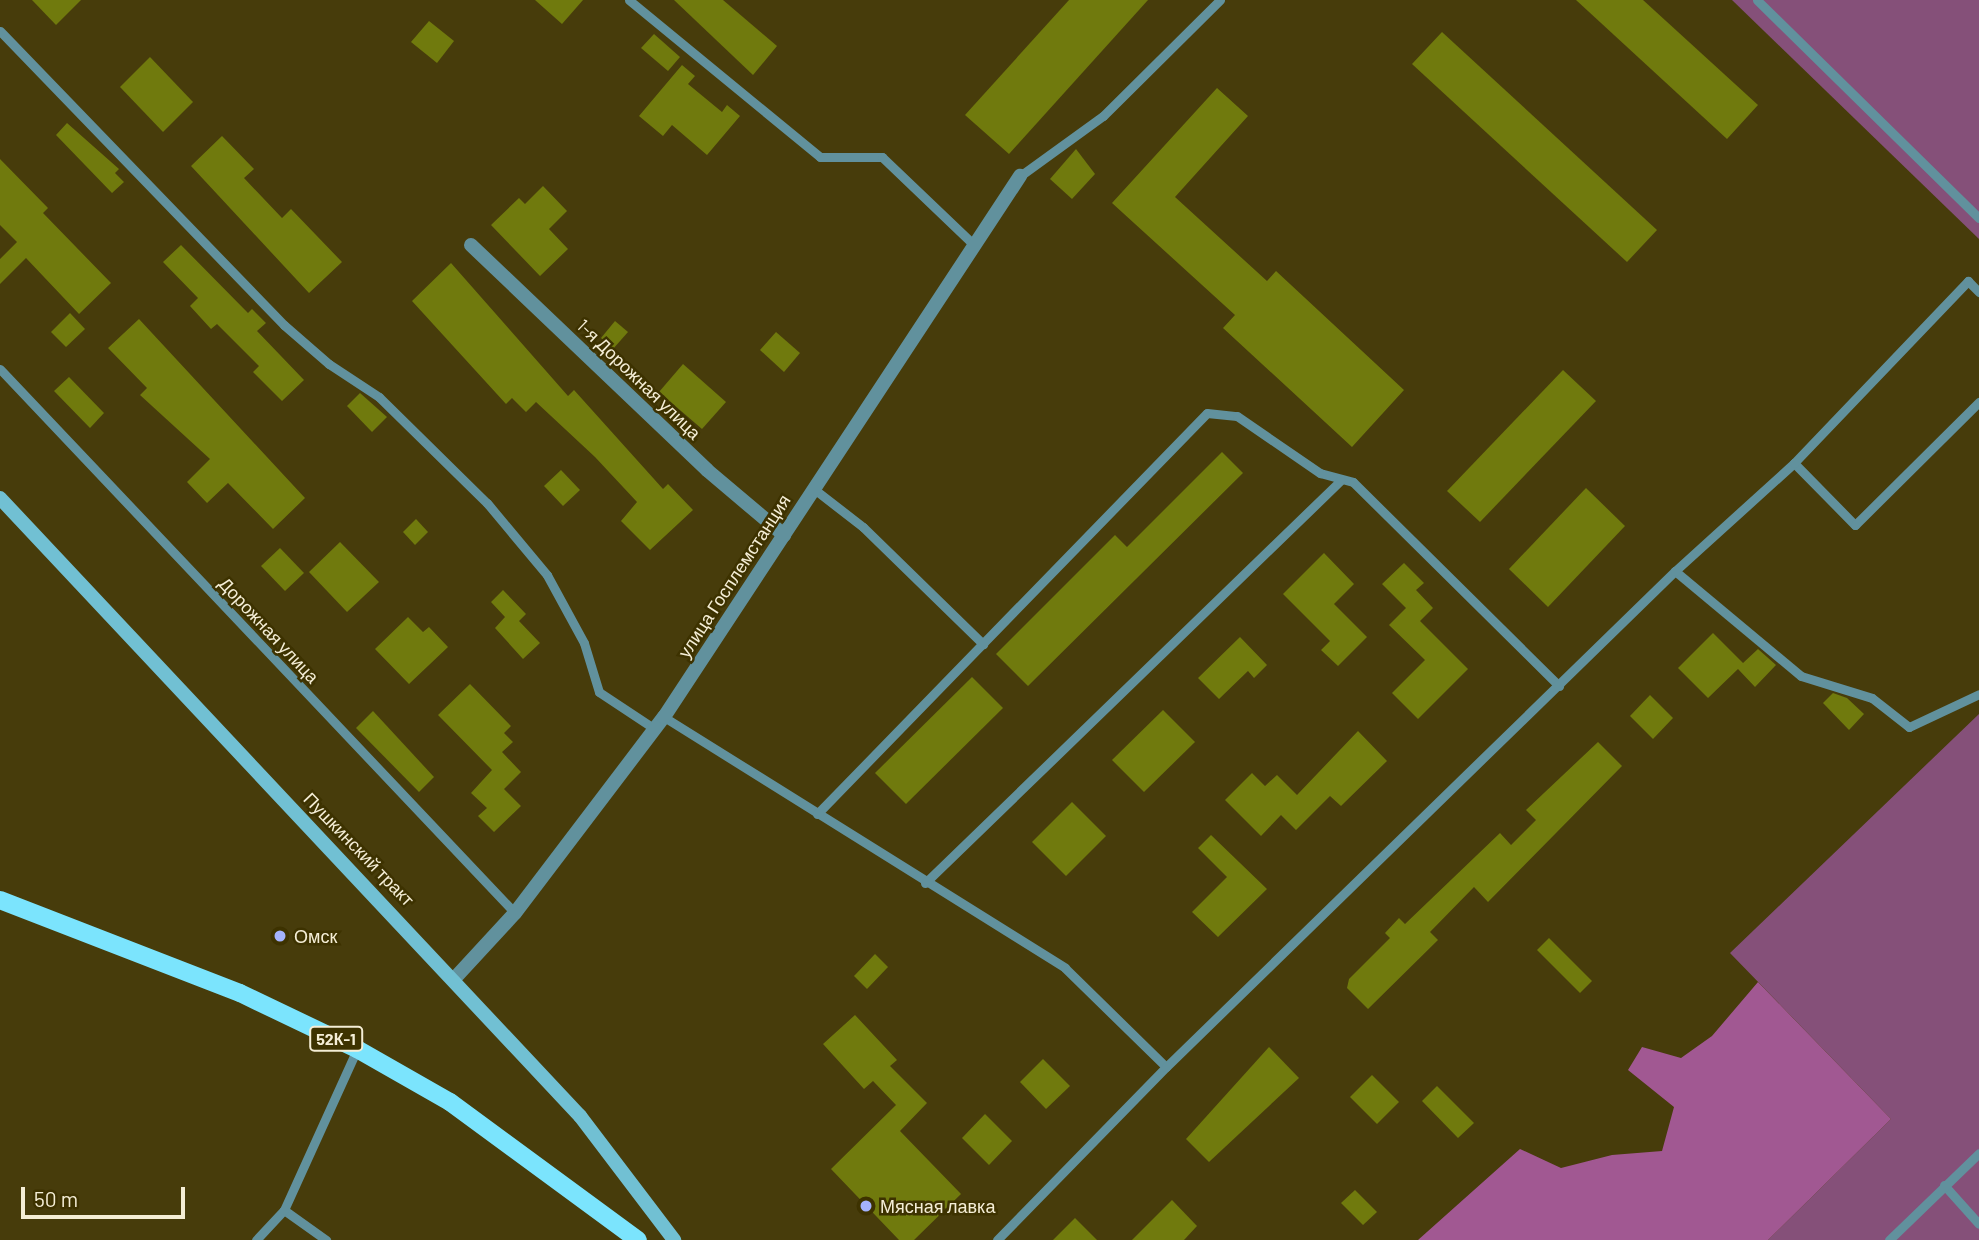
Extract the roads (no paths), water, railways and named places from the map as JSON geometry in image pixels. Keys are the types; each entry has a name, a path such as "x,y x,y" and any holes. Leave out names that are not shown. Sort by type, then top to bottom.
{"main road":[{"name":"Пушкинский тракт","path":"0,498 455,978 580,1116 674,1240"},
{"name":"52К-1","path":"0,900 240,993 357,1049 450,1102 638,1240"}],"street":[{"name":"улица Госплемстанция","path":"455,978 515,913 664,717 1020,176"},
{"name":"1-я Дорожная улица","path":"471,245 707,470 784,535"}],"lane":[{"path":"629,0 820,157 882,157 975,246"},
{"path":"1020,176 1103,116 1220,0"},
{"path":"1757,0 1979,218"},
{"path":"0,31 284,325 329,365 379,397 487,503 547,575 584,643 600,692 655,729"},
{"path":"997,1240 1166,1067 1675,571 1794,463 1968,281 1979,292"},
{"name":"Дорожная улица","path":"0,369 515,913"},
{"path":"1794,463 1855,525 1979,402"},
{"path":"817,814 1207,413 1237,416 1320,473 1353,482 1413,537 1559,686"},
{"path":"925,883 1341,480"},
{"path":"814,489 863,527 983,643"},
{"path":"1675,571 1801,677 1872,698 1909,727 1979,694"},
{"path":"664,717 925,883 1065,968 1166,1067"},
{"path":"256,1240 284,1210 357,1049"},
{"path":"1889,1240 1979,1153"},
{"path":"1944,1185 1979,1224"},
{"path":"284,1210 326,1240"}],"place":[{"name":"Омск","path":"280,936"},
{"name":"Мясная лавка","path":"866,1206"}]}
